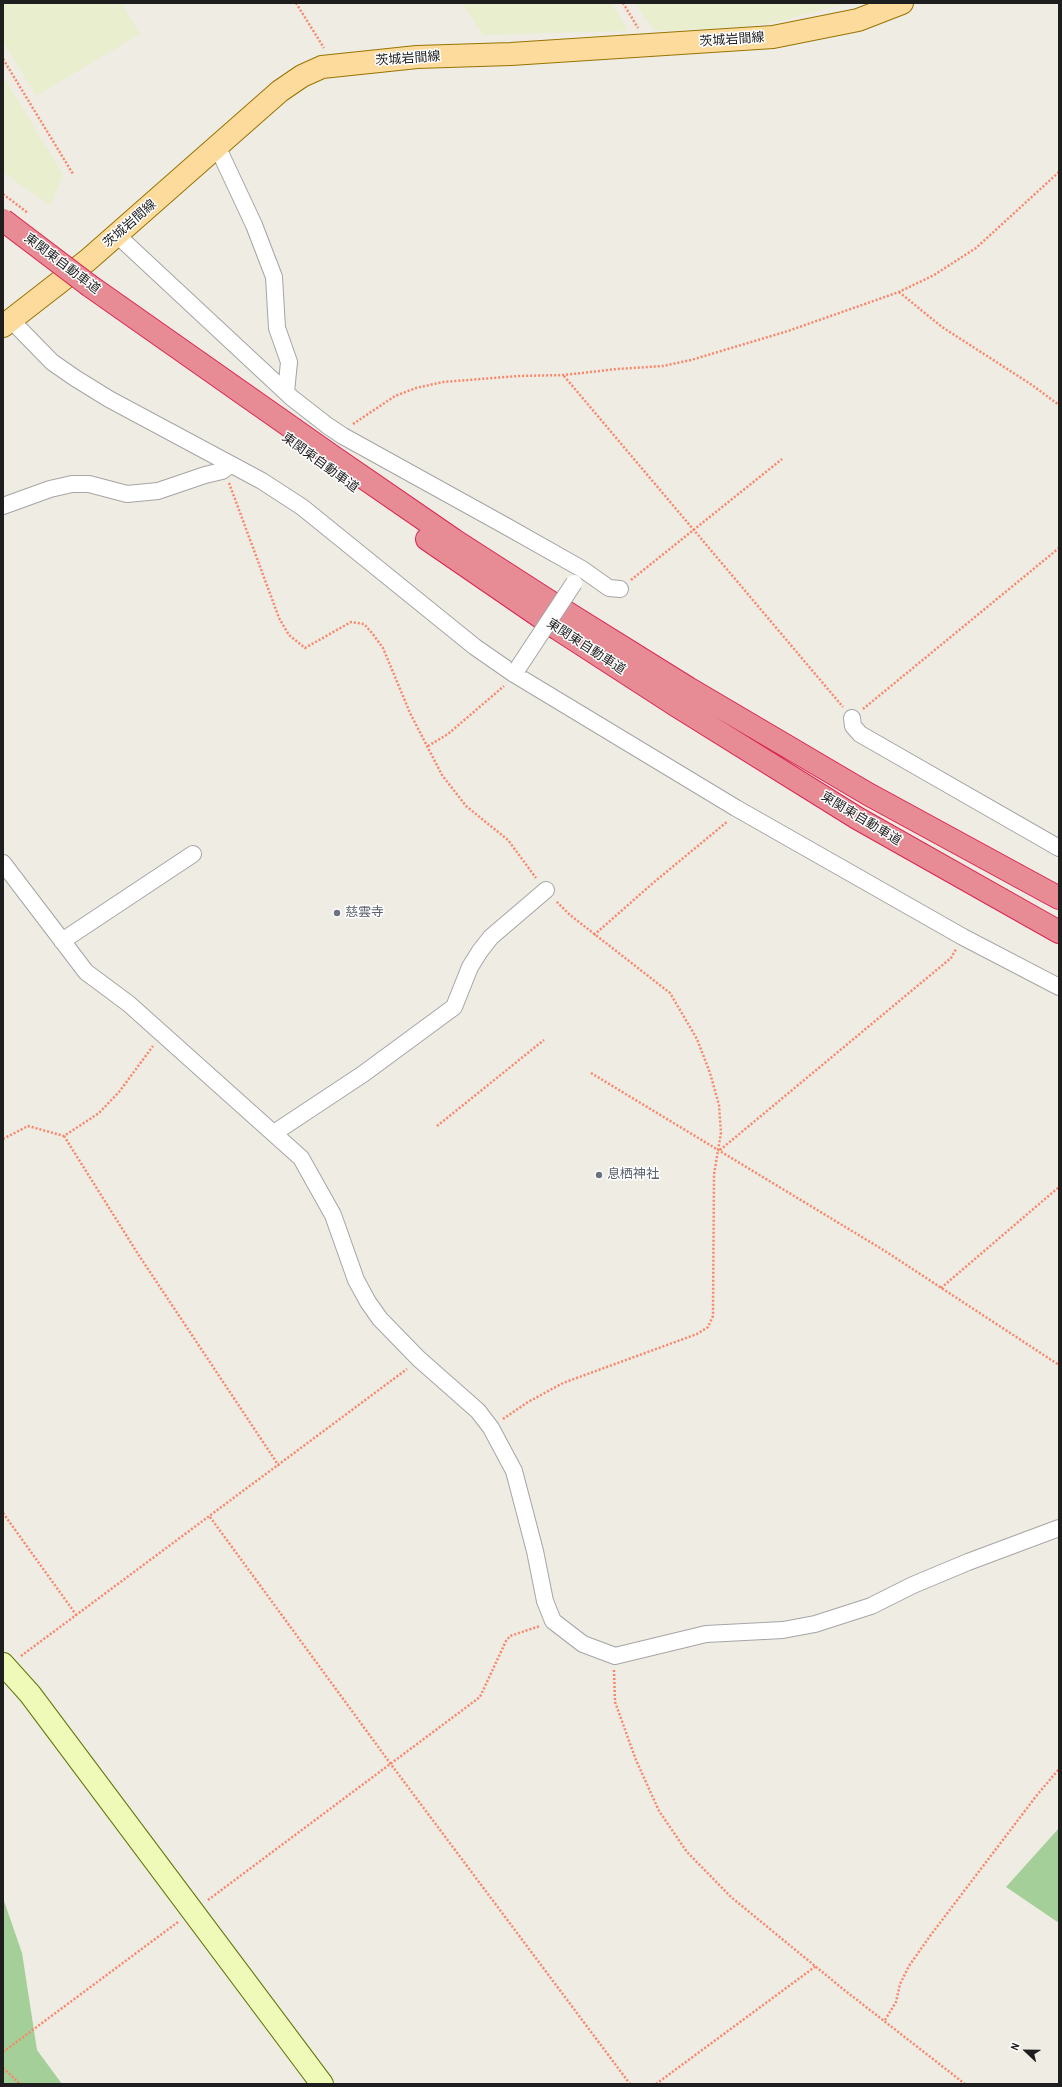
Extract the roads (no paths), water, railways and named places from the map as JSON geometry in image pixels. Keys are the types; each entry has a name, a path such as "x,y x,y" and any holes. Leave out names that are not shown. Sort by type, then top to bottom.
{"highway":[{"name":"東関東自動車道","path":"3,220 140,322 448,535 566,612 688,688 868,794 1059,898"},
{"name":"東関東自動車道","path":"140,322 325,468 558,629 683,710 857,818 1059,932"}],"main road":[{"name":"茨城岩間線","path":"7,323 117,235 280,91 302,76 322,67 417,57 511,54 772,36 858,20 902,3"}],"street":[{"path":"217,146 254,225 274,277 277,328 289,362 286,392"},
{"path":"117,235 286,392 343,436 578,576 609,588 620,589"},
{"path":"7,323 52,362 75,378 226,468 262,481 302,507 475,647 736,808 963,937 1059,987"},
{"path":"3,506 50,489 72,484 89,484 127,494 144,494 158,491 226,468"},
{"path":"516,671 578,576"},
{"path":"852,718 853,726 860,734 1059,848"},
{"path":"62,941 193,854"},
{"path":"3,863 86,972 129,1004 301,1158 320,1188 333,1215 356,1280 368,1302 380,1319 419,1359 478,1411 491,1428 514,1472 535,1551 545,1601 553,1621 583,1644 615,1656 706,1634 783,1630 815,1624 871,1606 913,1585 968,1562 1059,1528"},
{"path":"274,1133 363,1074 454,1007 470,967 491,937 546,890"},
{"path":"4,1666 30,1694 194,1910 322,2084"}],"place":[{"name":"慈雲寺","path":"337,913"},
{"name":"息栖神社","path":"599,1175"}]}
